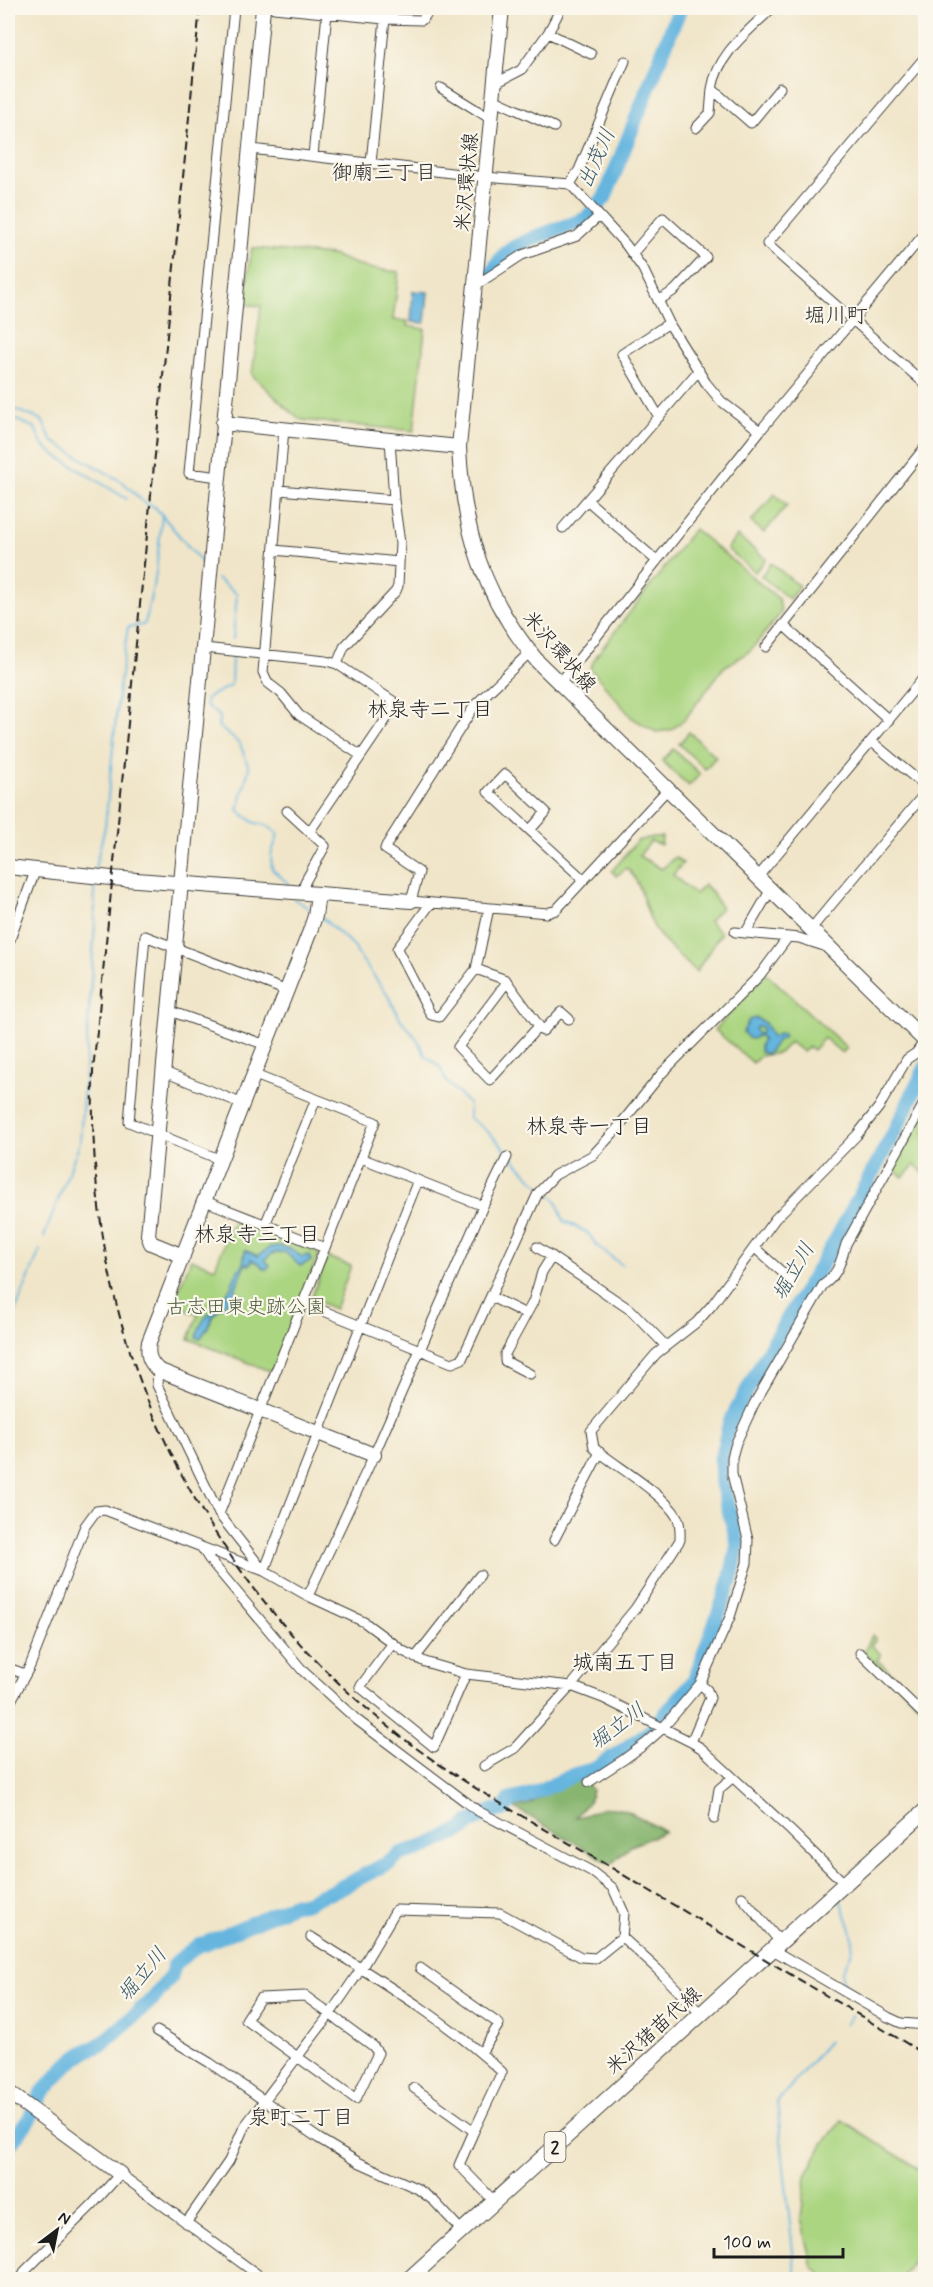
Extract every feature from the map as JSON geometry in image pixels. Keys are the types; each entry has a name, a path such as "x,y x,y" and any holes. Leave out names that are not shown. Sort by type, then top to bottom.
{"main road":[{"name":"米沢猪苗代線","path":"408,2280 926,1810"}],"street":[{"path":"219,477 189,472 234,8"},
{"path":"183,1256 151,1243 148,1235 173,946 204,648 223,423 264,8"},
{"path":"273,8 384,19 422,20 431,8"},
{"path":"371,163 386,8"},
{"name":"米沢環状線","path":"502,8 459,447 464,506 476,554 499,606 530,652 559,684 925,1040"},
{"path":"494,84 521,70 548,33 561,8"},
{"path":"696,128 710,112 714,76 720,63 731,48 772,8"},
{"path":"312,156 327,13"},
{"path":"548,33 591,54"},
{"path":"926,56 767,244 926,385"},
{"path":"570,184 579,170 626,61"},
{"path":"441,88 491,119"},
{"path":"712,89 751,123 780,88"},
{"path":"493,99 554,127"},
{"path":"251,149 485,177 570,184 643,269 669,323 721,401 760,431"},
{"path":"476,285 522,255 577,237 598,217"},
{"path":"632,254 663,218 706,257 675,290 658,301"},
{"path":"559,684 760,431 926,232"},
{"path":"659,417 622,354 669,323"},
{"path":"563,528 699,370"},
{"path":"223,423 459,447"},
{"path":"284,429 263,672 268,682 281,693 299,715 360,755"},
{"path":"337,664 344,647 396,591 400,537 394,500 390,440"},
{"path":"766,647 926,446"},
{"path":"279,490 394,500"},
{"path":"587,500 657,561"},
{"path":"274,549 399,562"},
{"path":"783,625 889,720"},
{"path":"204,648 265,653 337,664 393,700 395,706 310,831"},
{"path":"411,901 419,872 385,849 386,846 476,705 530,652"},
{"path":"758,878 926,675"},
{"path":"871,741 926,787"},
{"path":"530,831 546,812 505,774 488,792 530,831 584,880"},
{"path":"8,867 111,878 547,913 556,910 667,790"},
{"path":"810,930 926,792"},
{"path":"287,811 310,831 325,849 305,882 303,893"},
{"path":"608,855 615,863"},
{"path":"8,945 36,869"},
{"path":"746,932 770,891"},
{"path":"318,894 310,931 149,1342 147,1354 158,1370 374,1455"},
{"path":"431,903 397,949 432,1015 439,1017 476,969 489,908"},
{"path":"735,932 788,937 830,947"},
{"path":"221,1160 129,1122 145,936 287,991"},
{"path":"304,1303 452,1363 462,1359 538,1193 555,1175 593,1155 662,1073 760,975 788,937"},
{"path":"476,969 507,982 539,1026 490,1080 458,1047 507,982"},
{"path":"167,1010 266,1045"},
{"path":"537,1028 543,1031 561,1012 569,1019"},
{"path":"484,1766 515,1748 571,1686 635,1609 680,1540 681,1529 678,1519 668,1505 600,1452 592,1443 591,1431 665,1345 697,1322 727,1287 774,1219 857,1135 879,1107 907,1059 916,1053 925,1040"},
{"path":"162,1071 243,1104"},
{"path":"219,1514 375,1122 255,1075"},
{"path":"265,1225 316,1099"},
{"path":"589,1782 624,1760 660,1728 700,1684 730,1617 747,1563 748,1540 732,1474 732,1457 739,1434 794,1331 822,1285 832,1278 840,1266 846,1244 926,1100"},
{"path":"309,1596 507,1157"},
{"path":"361,1158 483,1206"},
{"path":"264,1571 418,1180"},
{"path":"205,1201 325,1248"},
{"path":"537,1247 632,1311 665,1345"},
{"path":"755,1248 791,1280"},
{"path":"530,1374 505,1361 505,1354 533,1302 542,1272 552,1256"},
{"path":"491,1298 526,1314"},
{"path":"158,1370 157,1385 219,1514 264,1571"},
{"path":"554,1540 600,1452"},
{"path":"8,1706 26,1674 85,1526 96,1511 117,1512 264,1571 309,1596 364,1622 415,1658 466,1674 571,1686 603,1698 691,1742 701,1748 845,1884"},
{"path":"186,2223 228,2161 244,2127 330,2014 361,1969 396,1910 500,1913 581,1957 596,1958 622,1937 624,1913 613,1888 591,1871 478,1811 328,1696 248,1608 208,1559 202,1548"},
{"path":"415,1658 480,1575"},
{"path":"393,1644 360,1687 434,1748 466,1674"},
{"path":"860,1653 926,1717"},
{"path":"8,1668 26,1674"},
{"path":"691,1742 710,1698 707,1689 700,1684"},
{"path":"714,1819 719,1790 732,1778"},
{"path":"742,1897 777,1946 888,2017 901,2023 926,2025"},
{"path":"310,1937 403,1996 481,2053 502,2072 459,2165 495,2201"},
{"path":"622,1937 702,2015"},
{"path":"420,1968 499,2024 481,2053"},
{"path":"305,1996 330,2014 373,2046 378,2053 356,2099 246,2020 260,1998 305,1996"},
{"path":"157,2031 210,2063 358,2162 418,2189 434,2201 462,2230"},
{"path":"414,2088 474,2131"},
{"path":"8,2092 265,2280"},
{"path":"21,2280 25,2271 120,2174"}],"green space":[{"path":"252,248 332,255 366,268 399,272 393,320 408,321 407,326 425,329 414,431 302,420 252,375 261,306 244,304"},
{"path":"775,494 787,505 764,533 751,522"},
{"path":"694,529 779,599 781,613 750,651 724,667 685,719 671,730 656,732 632,718 590,668 597,655"},
{"path":"737,536 766,559 755,572 727,549"},
{"path":"771,563 799,586 789,599 761,576"},
{"path":"689,732 716,757 705,769 679,744"},
{"path":"673,749 700,774 689,786 662,761"},
{"path":"662,837 661,845 651,841 639,856 662,869 675,857 683,863 673,875 695,894 704,885 711,891 721,908 709,921 721,933 696,972 658,933 650,919 633,875 627,868 616,876 612,871 637,841"},
{"path":"766,973 847,1048 842,1053 824,1038 813,1050 809,1047 803,1052 790,1042 779,1053 760,1056 753,1063 715,1030"},
{"path":"925,1109 925,1174 915,1165 903,1177 892,1169"},
{"name":"古志田東史跡公園","path":"234,1219 319,1253 272,1372 189,1339 198,1315 173,1304 191,1259 215,1268"},
{"path":"327,1257 351,1266 335,1309 314,1300 312,1296"},
{"path":"872,1635 876,1639 871,1645 881,1654 877,1660 925,1702 925,1710 864,1653"},
{"path":"572,1780 586,1782 592,1790 590,1800 576,1817 598,1809 616,1808 641,1818 664,1832 631,1846 611,1864 513,1807 527,1805"},
{"path":"842,2120 925,2173 925,2242 901,2279 826,2279 813,2267 801,2219 806,2176 823,2144"}],"water":[{"path":"413,291 428,292 425,323 411,322"},
{"path":"756,1018 765,1023 772,1037 782,1033 784,1037 777,1041 767,1054 760,1052 760,1044 763,1040 759,1034 763,1030 761,1027 757,1026 755,1029 758,1036 752,1039 743,1032 749,1020"},
{"path":"281,1246 293,1250 302,1257 309,1255 311,1261 300,1266 285,1252 271,1254 265,1260 270,1265 267,1269 263,1269 260,1264 251,1259 252,1262 243,1268 233,1296 213,1315 200,1339 196,1337 206,1317 230,1289 243,1264 245,1250 258,1256 270,1247"}],"waterway":[{"name":"出茂川","path":"491,273 503,256 513,248 586,219 605,197 680,8"},
{"path":"8,407 42,420 52,441 124,483 144,503 155,507 203,564"},
{"path":"8,416 35,428 42,444 52,453 127,499"},
{"path":"95,868 105,827 119,688 128,627 145,623 156,573 162,514"},
{"path":"217,579 237,594 233,639"},
{"path":"232,654 231,685 207,698 206,705 220,717 218,726 240,744 249,768 238,810 253,822 268,826 278,834 271,856 272,869 291,886"},
{"path":"44,1237 80,1142 95,924 94,882"},
{"path":"294,899 310,909"},
{"path":"321,917 355,947 426,1056 440,1067 446,1081 469,1104 469,1118 489,1133 541,1187"},
{"name":"堀立川","path":"8,2147 30,2118 42,2093 68,2064 88,2050 101,2045 154,1998 171,1976 175,1964 200,1944 295,1904 305,1903 330,1893 390,1862 400,1854 427,1846 463,1829 469,1823 493,1811 505,1809 510,1800 527,1796 577,1774 595,1769 651,1731 694,1681 730,1582 738,1544 722,1483 721,1460 730,1422 774,1341 832,1247 896,1129 926,1067"},
{"path":"545,1191 556,1200 564,1221 588,1233 597,1246 622,1265"},
{"path":"8,1330 40,1250"},
{"path":"840,1898 853,1939 851,1953 841,1974 845,1984 859,1993"},
{"path":"845,2024 851,2016"},
{"path":"796,2280 777,2102 829,2041"}],"railway":[{"path":"200,8 93,1071 94,1147 101,1223 115,1296 135,1367 163,1436 197,1502 237,1565 283,1624 333,1678 389,1727 414,1747 494,1800 926,2055"}],"district":[{"name":"御廟三丁目","path":"384,172"},
{"name":"堀川町","path":"836,315"},
{"name":"林泉寺二丁目","path":"430,709"},
{"name":"林泉寺一丁目","path":"589,1126"},
{"name":"林泉寺三丁目","path":"257,1234"},
{"name":"城南五丁目","path":"625,1662"},
{"name":"泉町二丁目","path":"301,2117"}]}
